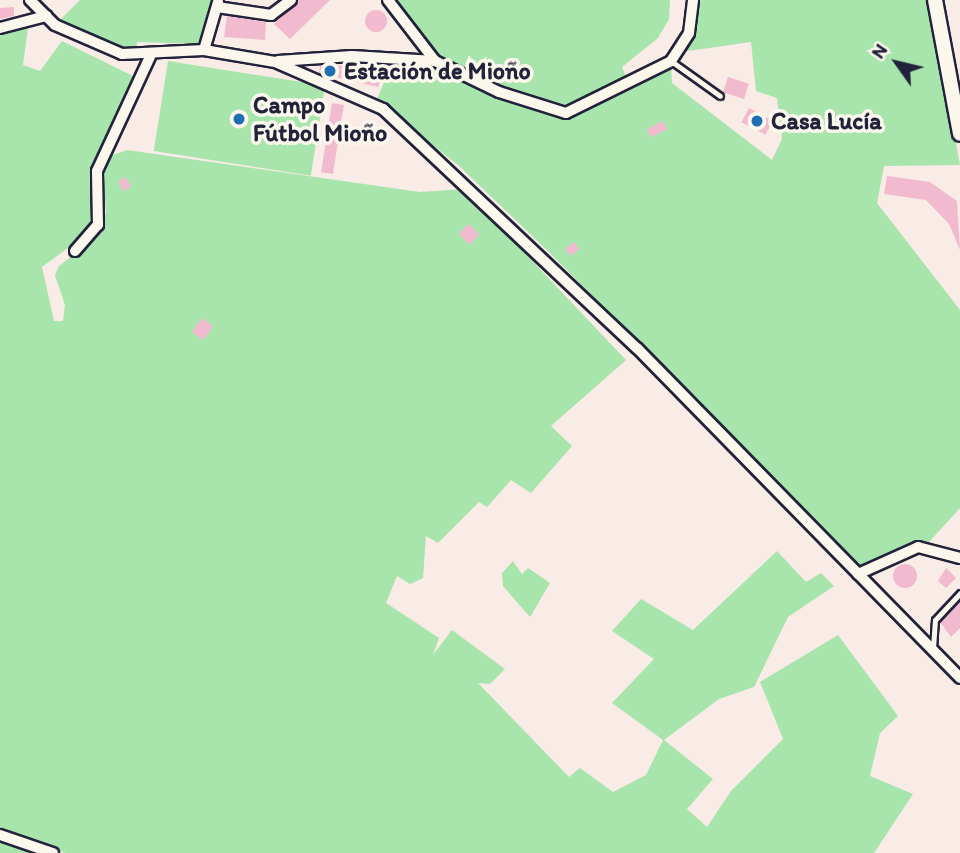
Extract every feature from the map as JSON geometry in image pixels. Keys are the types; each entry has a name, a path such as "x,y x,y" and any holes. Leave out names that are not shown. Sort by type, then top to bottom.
{"street":[{"path":"30,0 46,16 75,35 150,57 204,50 275,62 383,109 414,133 960,678"},
{"path":"204,50 218,3 271,15 291,0"},
{"path":"388,0 435,61"},
{"path":"275,62 329,56 435,61 499,92 566,113 671,61 689,33 693,0"},
{"path":"935,0 960,134"},
{"path":"0,28 46,16"},
{"path":"75,251 99,225 97,171 150,57"},
{"path":"858,574 918,547 960,558"},
{"path":"0,835 53,853"}],"lane":[{"path":"671,61 720,96"},
{"path":"931,650 938,639 934,620 960,593"}],"green space":[{"path":"80,0 213,0 198,44 137,42 136,53 60,20"},
{"path":"392,0 670,0 669,19 658,38 622,67 626,77 567,109 500,89 441,59"},
{"path":"696,0 929,0 960,165 884,166 877,203 960,310 960,508 929,542 861,569 550,253 458,165 376,101 393,62 436,67 561,115 592,108 671,66 672,83 772,160 782,139 777,98 756,91 751,42 681,52"},
{"path":"28,28 23,65 40,71 62,41 137,78 96,162 91,220 76,242 42,267 54,321 63,321 65,305 55,275 59,266 99,235 106,212 103,168 110,156 127,150 420,192 464,189 626,360 551,426 572,446 531,493 511,480 487,507 479,502 438,543 426,536 423,578 410,584 397,576 386,603 439,638 433,655 452,630 505,669 490,684 478,683 569,777 580,768 613,792 646,775 663,740 612,703 654,659 612,631 641,599 693,630 777,551 806,582 821,573 834,586 788,617 754,687 719,699 664,740 713,779 687,809 707,827 731,791 783,739 760,682 838,635 898,716 880,733 870,776 913,794 874,853 65,853 0,827 0,30"},
{"name":"Campo Fútbol Mioño","path":"168,61 325,86 311,176 154,151"},
{"path":"513,561 522,574 528,568 550,583 530,617 503,586 502,573"},
{"path":"0,838 41,853 0,853"}],"building":[{"path":"299,0 330,0 290,39 274,24"},
{"path":"14,7 14,16 0,19 0,8"},
{"path":"372,10 380,10 387,17 387,25 380,32 372,32 365,25 365,17"},
{"path":"227,16 266,22 265,40 224,37"},
{"path":"363,65 384,68 378,87 319,73 320,66"},
{"path":"728,77 749,84 744,99 723,92"},
{"path":"332,103 344,105 333,174 321,172"},
{"name":"Casa Lucía","path":"749,108 773,121 765,135 741,122"},
{"path":"663,121 667,129 651,137 647,129"},
{"path":"887,176 930,182 957,201 960,250 949,224 926,200 884,194"},
{"path":"125,177 131,186 124,191 118,182"},
{"path":"468,224 479,234 470,244 459,234"},
{"path":"574,242 579,249 570,256 565,248"},
{"path":"202,318 213,326 203,340 192,332"},
{"path":"900,564 910,564 917,571 917,581 910,588 900,588 893,581 893,571"},
{"path":"946,568 956,578 946,588 938,581"},
{"path":"960,601 960,628 951,637 940,622"}],"place":[{"name":"Estación de Mioño","path":"330,71"},
{"name":"Campo Fútbol Mioño","path":"239,119"},
{"name":"Casa Lucía","path":"757,121"}]}
